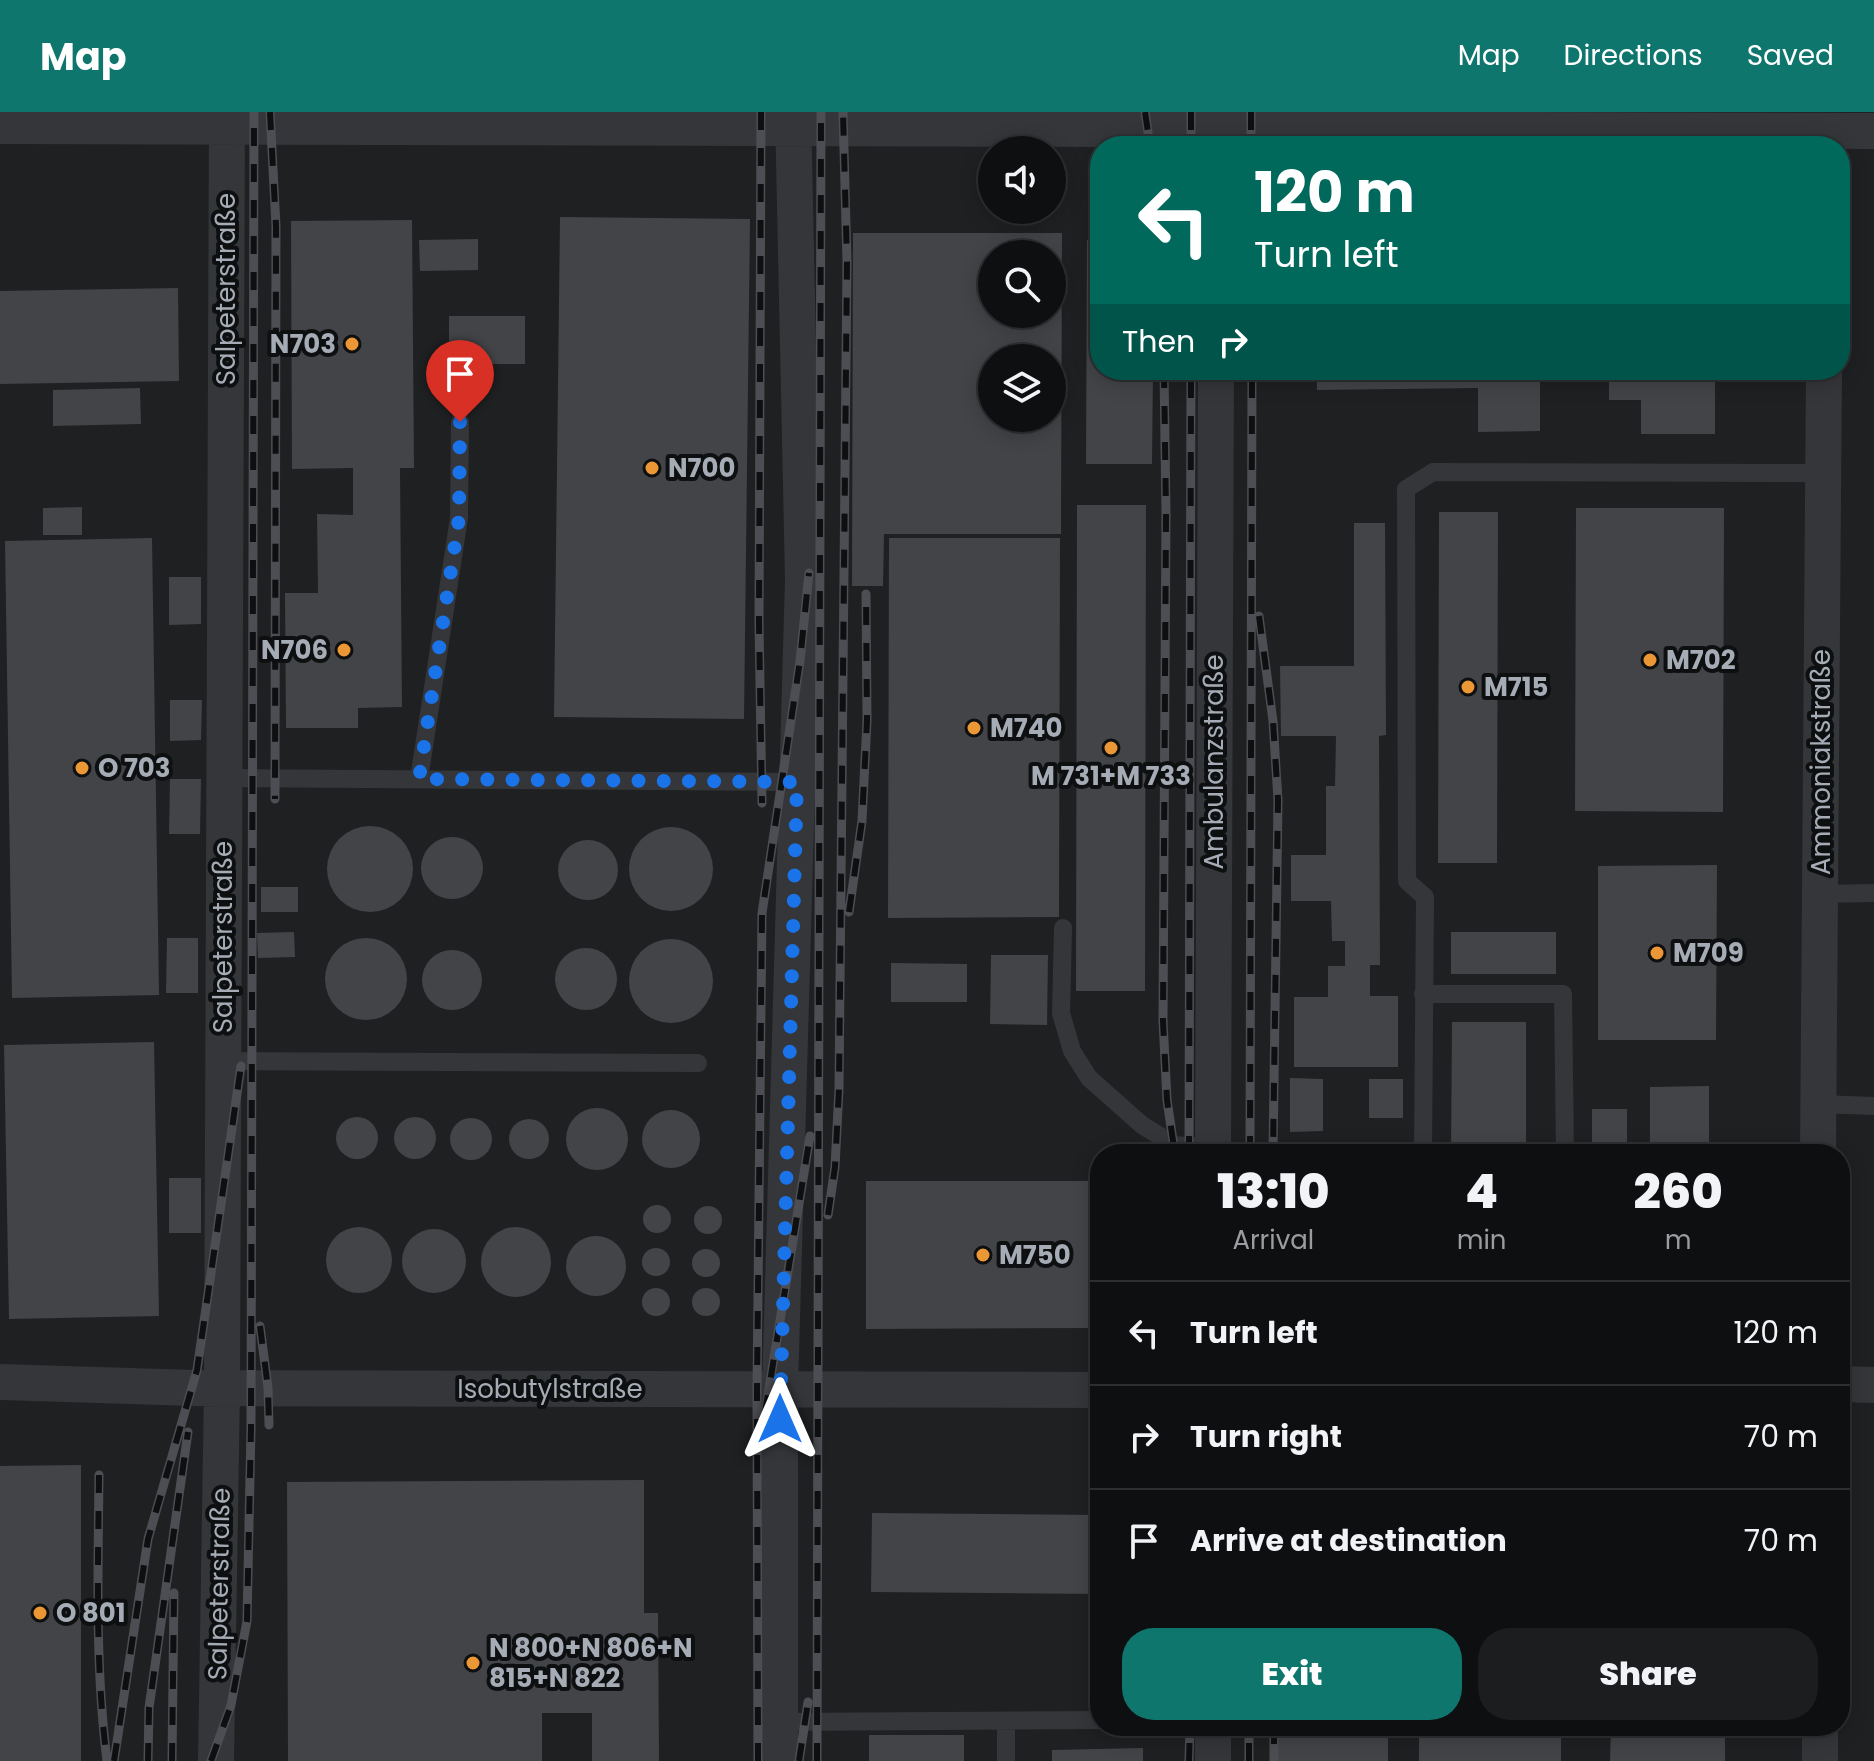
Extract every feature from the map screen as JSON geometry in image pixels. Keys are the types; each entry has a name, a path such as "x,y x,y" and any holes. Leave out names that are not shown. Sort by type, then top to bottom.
{"street":[{"path":"0,126 227,119 793,120 1217,129 1309,121 1503,121 1874,131"},
{"name":"Salpeterstraße","path":"216,1761 222,1388 227,119"},
{"path":"780,1761 780,1389 803,579 793,120"},
{"name":"Ambulanzstraße","path":"1212,1144 1216,380"},
{"name":"Ammoniakstraße","path":"1818,1144 1824,380"},
{"name":"Isobutylstraße","path":"0,1382 222,1388 1090,1390"},
{"path":"1850,1384 1874,1385"},
{"path":"1213,1736 1213,1761"},
{"path":"1820,1736 1820,1761"}],"lane":[{"path":"419,779 459,518 460,422"},
{"path":"1423,1144 1425,897 1407,881 1406,489 1433,472 1823,473"},
{"path":"224,778 797,782"},
{"path":"1820,894 1874,893"},
{"path":"1063,928 1061,1013 1072,1051 1089,1078 1142,1125 1172,1144"},
{"path":"1423,994 1563,994 1565,1144"},
{"path":"222,1061 698,1063"},
{"path":"1819,1104 1874,1106"},
{"path":"780,1722 1090,1720"},
{"path":"1006,1721 1006,1761"}],"shaded area":[{"path":"0,112 1874,112 1874,1761 0,1761"}],"building":[{"name":"N700","path":"560,217 750,219 744,719 554,717"},
{"path":"412,220 414,468 400,468 402,707 358,708 358,728 286,728 285,593 318,593 317,514 353,515 353,468 292,469 291,221"},
{"path":"853,233 1062,233 1062,240 978,240 978,328 1062,328 1062,344 978,344 978,432 1061,432 1061,534 884,534 883,586 852,586"},
{"path":"478,239 478,270 420,271 419,240"},
{"path":"1087,240 1090,240 1090,380 1153,380 1152,464 1086,464"},
{"path":"178,288 179,381 0,384 0,291"},
{"path":"449,316 525,316 525,364 449,364"},
{"path":"1317,380 1540,380 1540,431 1478,432 1478,388 1317,390"},
{"path":"1609,380 1715,380 1715,434 1641,434 1641,400 1609,400"},
{"path":"140,388 141,424 53,426 53,390"},
{"name":"M 731+M 733","path":"1077,505 1146,505 1145,991 1076,991"},
{"path":"82,507 82,535 43,535 43,508"},
{"name":"M702","path":"1576,508 1724,508 1723,812 1575,811"},
{"name":"M715","path":"1439,512 1498,512 1497,863 1438,863"},
{"path":"1354,523 1385,523 1386,735 1379,736 1380,965 1370,965 1370,996 1398,996 1398,1067 1294,1067 1294,997 1328,997 1328,966 1345,966 1345,941 1332,941 1331,901 1291,901 1291,855 1326,855 1326,786 1335,786 1336,736 1281,736 1280,666 1354,666"},
{"name":"O 703","path":"152,538 159,995 12,998 5,541"},
{"name":"M740","path":"889,538 1060,538 1059,917 888,918"},
{"path":"169,577 201,577 201,624 169,625"},
{"path":"170,700 202,700 201,740 170,741"},
{"path":"170,779 201,779 200,834 169,834"},
{"path":"362,826 378,826 401,838 410,852 413,869 410,886 401,900 378,912 362,912 346,905 334,893 327,877 327,861 334,845 346,833"},
{"path":"671,827 687,830 701,839 710,853 713,869 710,885 701,899 687,908 671,911 655,908 641,899 632,885 629,869 632,853 641,839 655,830"},
{"path":"452,837 474,846 483,868 474,890 452,899 430,890 421,868 430,846"},
{"path":"588,840 600,842 609,849 616,858 616,882 609,891 600,898 588,900 576,898 567,891 560,882 558,870 560,858 567,849 576,842"},
{"name":"M709","path":"1717,865 1716,1040 1598,1040 1598,866"},
{"path":"261,887 298,887 298,912 261,912"},
{"path":"294,932 295,957 258,958 257,933"},
{"path":"1451,932 1556,932 1556,974 1451,974"},
{"path":"167,938 198,938 198,993 166,993"},
{"path":"366,938 382,941 395,950 404,963 407,979 404,995 395,1008 382,1017 366,1020 350,1017 337,1008 328,995 325,979 328,963 337,950 350,941"},
{"path":"671,939 687,942 701,951 710,965 713,981 710,997 701,1011 687,1020 671,1023 655,1020 641,1011 632,997 629,981 632,965 641,951 655,942"},
{"path":"586,948 608,957 617,979 608,1001 586,1010 564,1001 555,979 564,957"},
{"path":"452,950 464,952 473,959 480,968 480,992 473,1001 464,1008 452,1010 440,1008 431,1001 424,992 422,980 424,968 431,959 440,952"},
{"path":"991,955 1048,955 1047,1025 990,1024"},
{"path":"891,963 967,964 967,1002 891,1002"},
{"path":"1452,1022 1526,1022 1526,1144 1451,1144"},
{"path":"154,1042 159,1316 9,1319 4,1045"},
{"path":"1290,1078 1323,1079 1323,1131 1290,1132"},
{"path":"1369,1079 1403,1079 1403,1118 1369,1118"},
{"path":"1709,1086 1709,1144 1650,1144 1650,1087"},
{"path":"597,1108 619,1117 628,1139 619,1161 597,1170 575,1161 566,1139 575,1117"},
{"path":"1592,1109 1627,1109 1627,1144 1592,1144"},
{"path":"671,1110 692,1118 700,1139 692,1160 671,1168 650,1160 642,1139 650,1118"},
{"path":"357,1117 372,1123 378,1138 372,1153 357,1159 342,1153 336,1138 342,1123"},
{"path":"415,1117 430,1123 436,1138 430,1153 415,1159 400,1153 394,1138 400,1123"},
{"path":"471,1118 486,1124 492,1139 486,1154 471,1160 456,1154 450,1139 456,1124"},
{"path":"529,1119 543,1125 549,1139 543,1153 529,1159 515,1153 509,1139 515,1125"},
{"path":"169,1178 201,1178 201,1233 169,1233"},
{"name":"M750","path":"866,1181 1090,1181 1090,1328 866,1329"},
{"path":"657,1205 667,1209 671,1219 667,1229 657,1233 647,1229 643,1219 647,1209"},
{"path":"708,1206 718,1210 722,1220 718,1230 708,1234 698,1230 694,1220 698,1210"},
{"path":"359,1227 372,1229 382,1237 390,1247 390,1273 382,1283 372,1291 359,1293 346,1291 336,1283 328,1273 326,1260 328,1247 336,1237 346,1229"},
{"path":"516,1227 535,1233 545,1243 551,1262 545,1281 535,1291 516,1297 497,1291 487,1281 481,1262 487,1243 497,1233"},
{"path":"428,1229 440,1229 457,1238 464,1249 464,1273 457,1284 440,1293 428,1293 416,1288 407,1279 402,1267 402,1255 407,1243 416,1234"},
{"path":"596,1236 618,1244 626,1266 618,1288 596,1296 574,1288 566,1266 574,1244"},
{"path":"656,1248 666,1252 670,1262 666,1272 656,1276 646,1272 642,1262 646,1252"},
{"path":"706,1249 716,1253 720,1263 716,1273 706,1277 696,1273 692,1263 696,1253"},
{"path":"656,1288 666,1292 670,1302 666,1312 656,1316 646,1312 642,1302 646,1292"},
{"path":"706,1288 716,1292 720,1302 716,1312 706,1316 696,1312 692,1302 696,1292"},
{"name":"O 801","path":"81,1465 81,1761 0,1761 0,1466"},
{"name":"N 800+N 806+N 815+N 822","path":"644,1480 644,1613 658,1613 659,1761 592,1761 592,1713 542,1713 542,1761 288,1761 287,1482"},
{"path":"872,1513 1090,1515 1090,1594 871,1592"},
{"path":"869,1735 964,1735 964,1761 869,1761"},
{"path":"1272,1736 1388,1736 1388,1761 1272,1761"},
{"path":"1419,1736 1561,1736 1561,1761 1419,1761"},
{"path":"1611,1736 1725,1736 1725,1761 1610,1761"},
{"path":"1143,1748 1143,1761 1052,1761 1052,1750"}],"railway":[{"path":"211,1761 231,1705 247,1621 251,1428 254,112"},
{"path":"270,112 276,226 275,799"},
{"path":"761,112 759,623 762,803"},
{"path":"817,1761 821,112"},
{"path":"828,1215 835,1167 839,1089 847,262 843,112"},
{"path":"1145,112 1149,136"},
{"path":"1191,112 1191,136"},
{"path":"1251,112 1251,136"},
{"path":"1164,380 1163,1021 1167,1100 1174,1144"},
{"path":"1189,1144 1191,380"},
{"path":"1250,1144 1252,380"},
{"path":"758,1761 757,1389 762,913 800,661 809,573"},
{"path":"849,912 862,821 867,721 866,594"},
{"path":"1259,616 1273,721 1278,800 1273,1144"},
{"path":"114,1761 148,1539 197,1370 241,1066"},
{"path":"765,1413 810,1136"},
{"path":"260,1326 269,1425"},
{"path":"148,1761 149,1708 188,1432"},
{"path":"99,1475 99,1654 107,1761"},
{"path":"172,1761 174,1593"},
{"path":"799,1761 808,1702"},
{"path":"1189,1761 1190,1736"},
{"path":"1249,1736 1249,1761"},
{"path":"1274,1736 1274,1761"}],"place":[{"name":"N703","path":"352,344"},
{"name":"N700","path":"652,468"},
{"name":"N706","path":"344,650"},
{"name":"M702","path":"1650,660"},
{"name":"M715","path":"1468,687"},
{"name":"M740","path":"974,728"},
{"name":"M 731+M 733","path":"1111,748"},
{"name":"O 703","path":"82,768"},
{"name":"M709","path":"1657,953"},
{"name":"M750","path":"983,1255"},
{"name":"O 801","path":"40,1613"},
{"name":"N 800+N 806+N 815+N 822","path":"473,1663"}],"route":[{"path":"460,422 459,518 419,779 797,782 780,1419"}]}
